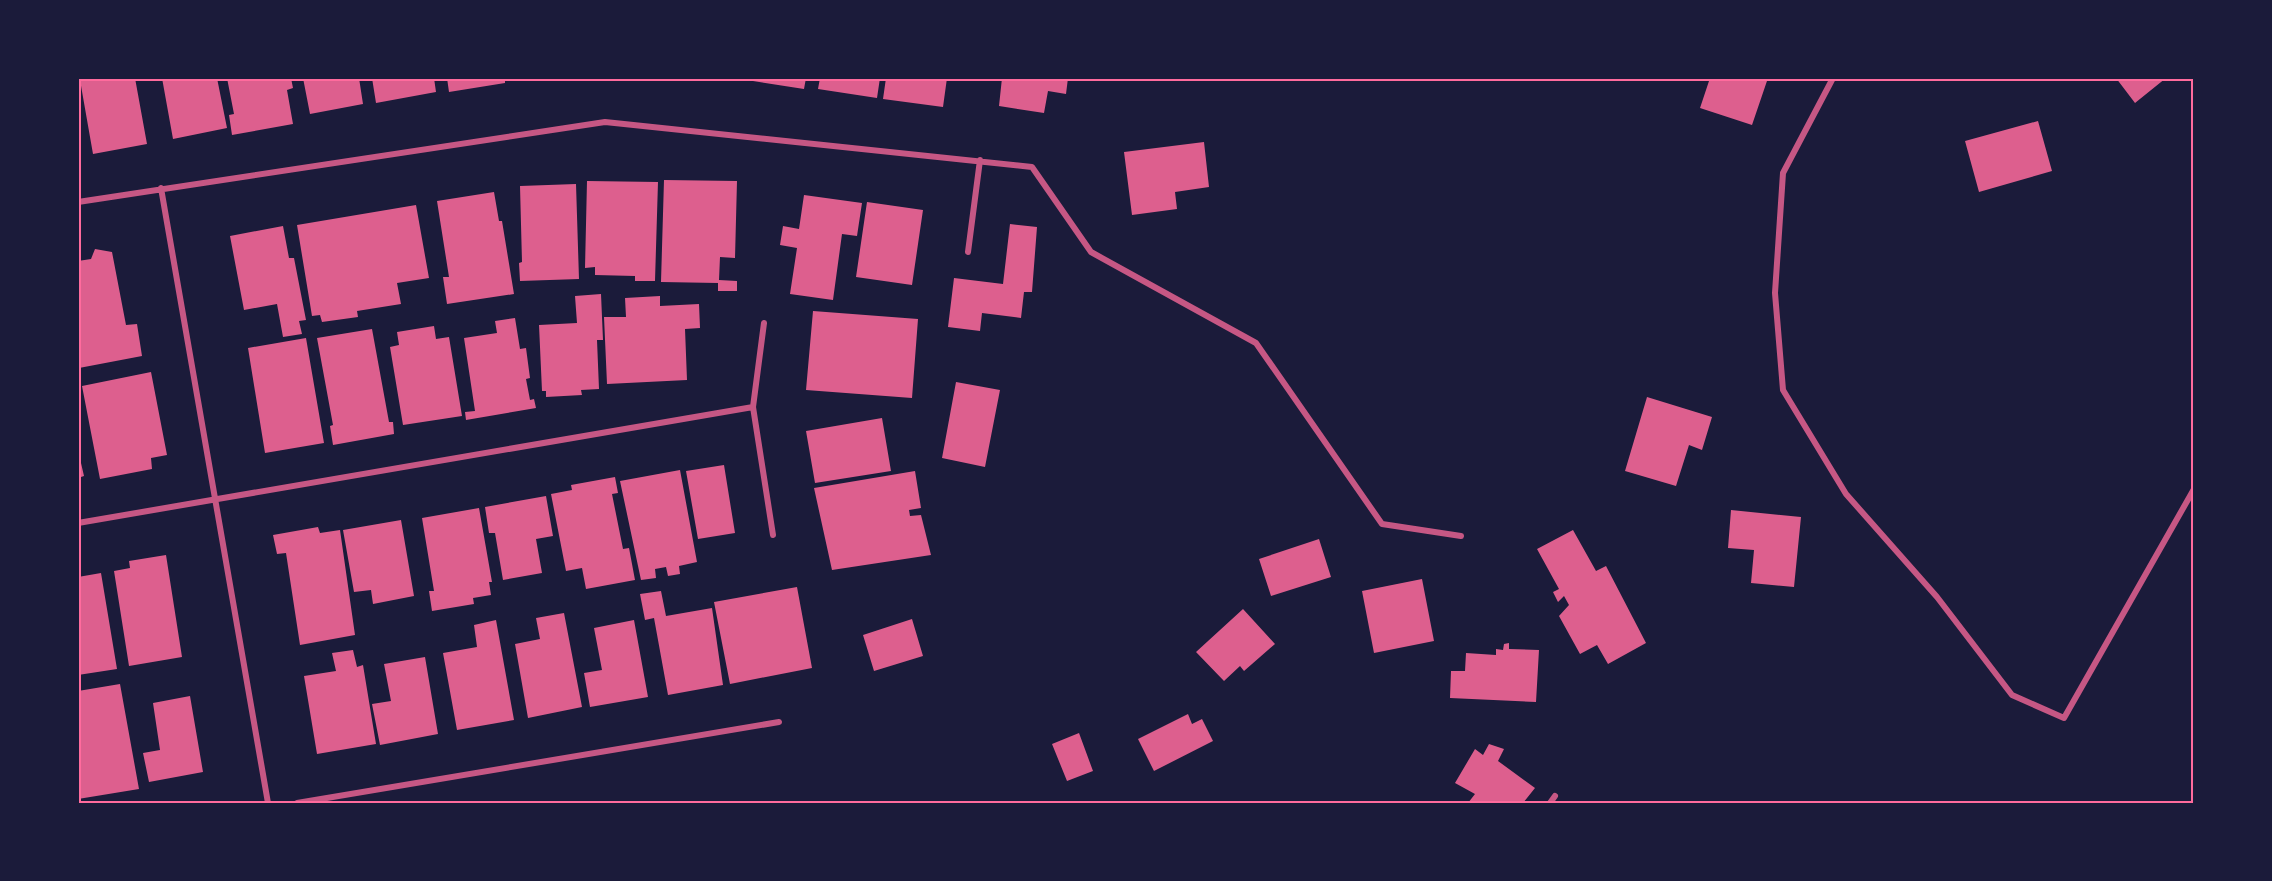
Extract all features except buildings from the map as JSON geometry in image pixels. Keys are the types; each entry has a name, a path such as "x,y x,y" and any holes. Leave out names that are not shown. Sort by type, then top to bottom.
{"street":[{"path":"1833,78 1783,173 1775,293 1783,390 1846,494 1937,597 2012,695 2064,718 2194,489"},
{"path":"78,202 605,122 1032,167 1091,252 1256,343 1382,524 1461,536"},
{"path":"968,252 980,160"},
{"path":"161,188 268,803"},
{"path":"764,323 753,407 773,536"},
{"path":"78,523 753,407"},
{"path":"297,803 779,722"},
{"path":"1550,803 1555,796"}]}
